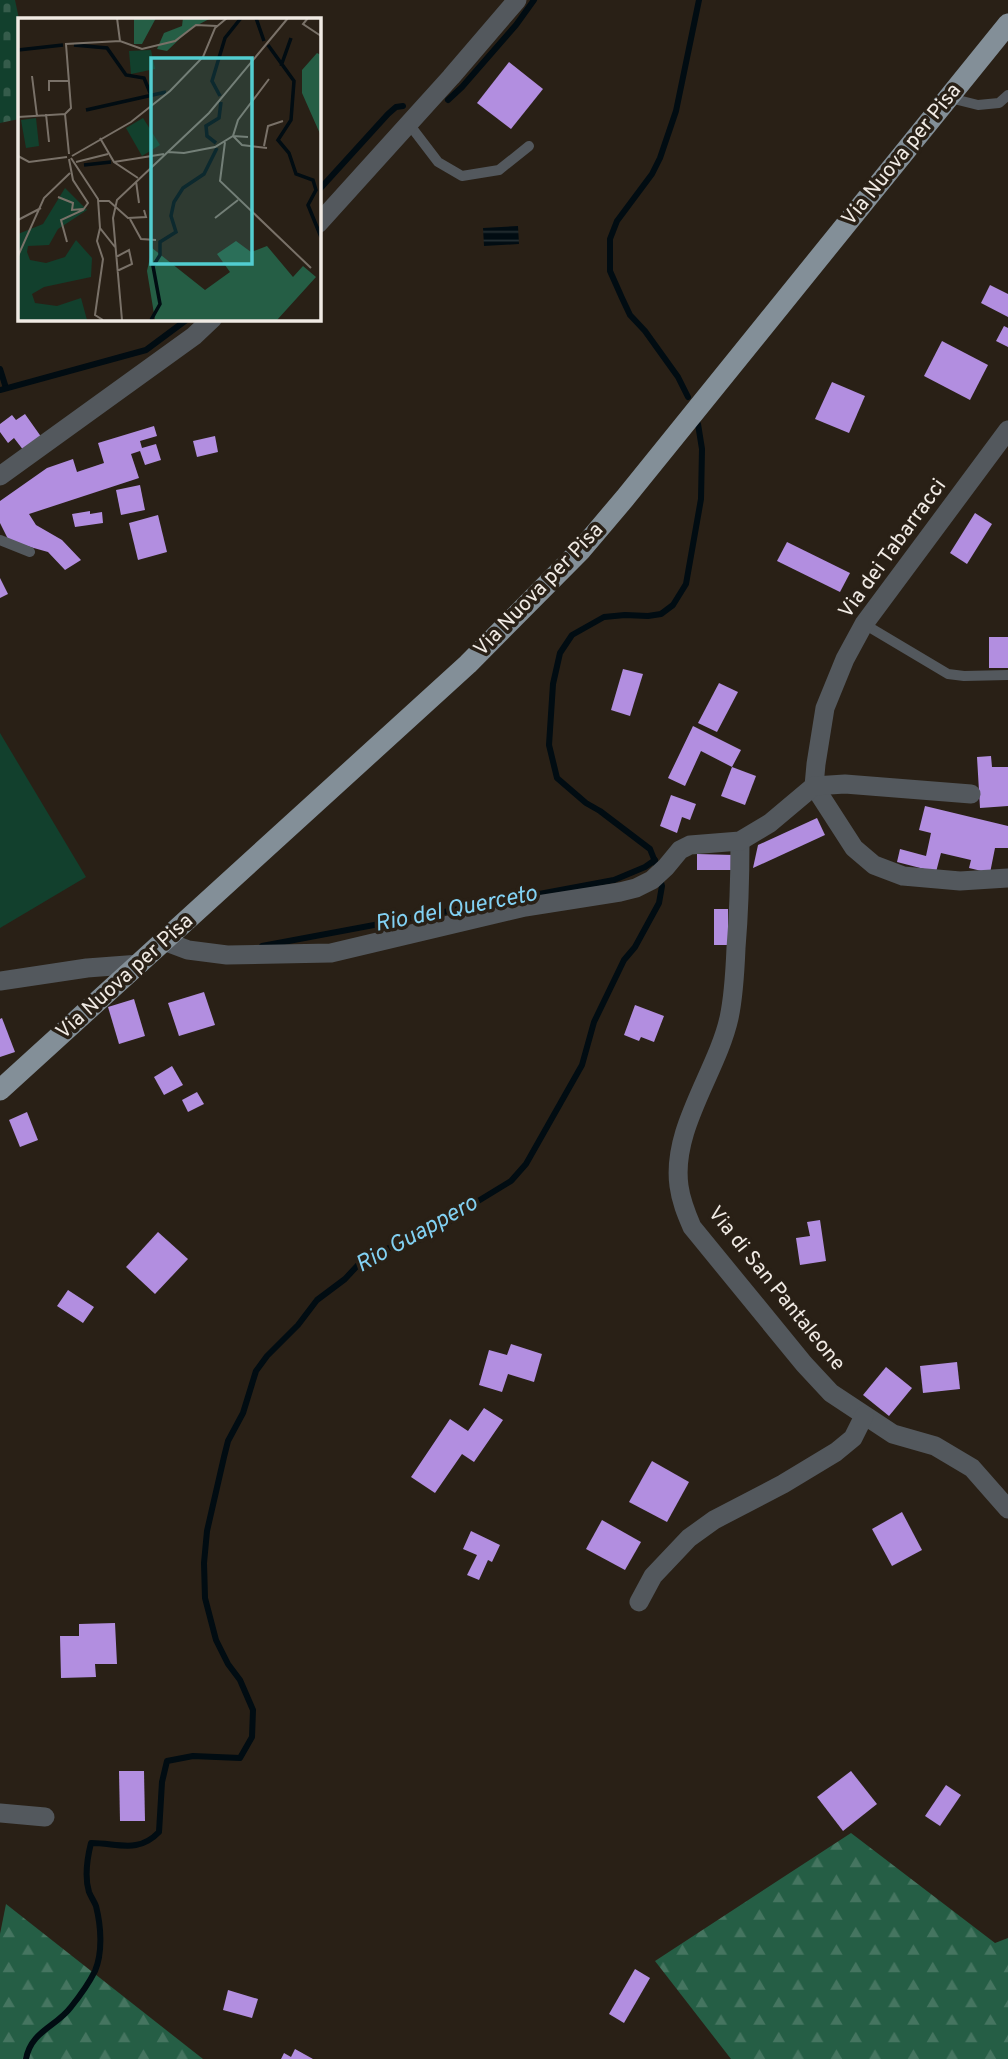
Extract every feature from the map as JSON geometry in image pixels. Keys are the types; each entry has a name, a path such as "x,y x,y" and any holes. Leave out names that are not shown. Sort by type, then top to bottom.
{"main road":[{"name":"Via Nuova per Pisa","path":"0,1090 468,664 581,550 1008,24"}],"street":[{"path":"320,222 517,0"},
{"path":"0,476 194,336 211,320"},
{"name":"Via dei Tabarracci","path":"814,786 825,708 845,659 864,624 1008,430"},
{"path":"164,941 188,950 227,955 331,953 525,907 636,888 659,874 680,850 690,845 740,841 770,824 814,786 845,784 971,794"},
{"path":"814,786 855,848 874,865 903,876 960,881 1008,878"},
{"name":"Via di San Pantaleone","path":"740,841 740,890 733,998 721,1045 691,1116 679,1156 678,1183 682,1204 692,1227 831,1393 893,1434 935,1446 972,1468 1008,1508"},
{"path":"0,981 87,968 140,964"},
{"path":"639,1602 653,1577 689,1538 714,1520 783,1484 836,1452 853,1438 864,1416"},
{"path":"0,1813 46,1817"}],"lane":[{"path":"949,98 978,105 999,103 1008,95"},
{"path":"409,124 438,162 462,176 499,170 529,146"},
{"path":"0,541 30,552"},
{"path":"864,624 948,674 1008,675"}],"green space":[{"path":"0,0 15,0 19,18 18,119 0,123"},
{"path":"0,733 86,877 0,928"},
{"path":"851,1833 995,1943 1008,1938 1008,2059 731,2059 655,1961"},
{"path":"6,1904 203,2059 0,2059 0,1934"}],"shaded area":[{"path":"518,226 519,244 484,246 483,228"}],"building":[{"path":"509,62 543,89 511,129 477,103"},
{"path":"990,285 1008,294 1008,317 981,303"},
{"path":"1004,326 1008,328 1008,347 996,341"},
{"path":"942,341 988,365 970,400 924,376"},
{"path":"832,382 865,396 849,433 815,419"},
{"path":"25,414 42,438 24,451 14,438 8,443 0,432 0,424 12,415 16,420"},
{"path":"154,426 157,436 140,441 142,448 156,444 161,460 145,465 140,451 131,454 139,478 29,514 36,525 62,540 81,560 65,570 48,552 9,541 0,523 0,501 47,468 73,459 77,472 104,463 98,443"},
{"path":"215,436 218,452 197,457 193,441"},
{"path":"140,485 145,510 121,515 116,490"},
{"path":"90,511 90,514 102,512 103,523 75,527 72,514"},
{"path":"975,513 992,524 967,564 950,553"},
{"path":"158,515 167,552 138,560 129,523"},
{"path":"787,542 850,573 840,592 777,561"},
{"path":"0,578 8,594 0,598"},
{"path":"989,637 1008,637 1008,668 989,668"},
{"path":"623,669 643,674 630,716 611,710"},
{"path":"719,683 738,692 717,732 698,723"},
{"path":"693,726 741,750 732,767 701,751 685,786 668,778"},
{"path":"991,756 992,767 1008,767 1008,806 980,808 977,757"},
{"path":"732,767 756,776 745,805 721,796"},
{"path":"671,795 696,804 690,820 682,817 677,833 660,826"},
{"path":"925,806 1008,826 1008,848 995,848 990,873 969,868 971,860 941,853 936,872 897,862 900,849 926,856 931,833 919,830"},
{"path":"817,818 825,835 753,868 758,845"},
{"path":"697,854 734,855 734,870 697,870"},
{"path":"714,909 728,909 728,945 714,945"},
{"path":"204,992 215,1025 179,1036 168,1003"},
{"path":"134,999 145,1036 119,1044 108,1007"},
{"path":"635,1005 664,1016 654,1042 641,1037 639,1041 624,1035"},
{"path":"2,1018 15,1052 0,1057 0,1019"},
{"path":"172,1066 183,1085 164,1095 154,1077"},
{"path":"197,1092 204,1104 188,1112 182,1100"},
{"path":"27,1112 38,1140 20,1147 9,1120"},
{"path":"820,1220 826,1261 800,1265 796,1238 810,1236 807,1222"},
{"path":"158,1232 188,1259 155,1294 126,1267"},
{"path":"68,1290 94,1307 83,1323 57,1306"},
{"path":"511,1344 542,1354 534,1382 508,1374 502,1392 479,1385 489,1350 507,1355"},
{"path":"957,1362 960,1389 923,1393 920,1366"},
{"path":"886,1367 912,1388 889,1416 863,1395"},
{"path":"484,1408 503,1420 474,1462 462,1454 435,1493 411,1477 450,1419 468,1431"},
{"path":"652,1461 689,1482 667,1522 629,1502"},
{"path":"902,1512 922,1550 892,1566 872,1529"},
{"path":"602,1520 641,1542 625,1570 586,1549"},
{"path":"471,1531 500,1545 492,1562 488,1560 479,1580 467,1575 477,1555 463,1549"},
{"path":"115,1623 117,1664 95,1664 96,1677 61,1678 60,1636 79,1636 79,1624"},
{"path":"119,1771 144,1771 145,1821 120,1821"},
{"path":"851,1771 877,1804 843,1831 817,1797"},
{"path":"946,1785 961,1795 940,1826 925,1816"},
{"path":"635,1969 650,1978 624,2023 609,2014"},
{"path":"228,1990 258,1999 252,2018 223,2010"},
{"path":"295,2049 313,2059 281,2059 284,2053 291,2057"}],"waterway":[{"path":"448,100 516,25 534,0"},
{"name":"Rio Guappero","path":"688,397 678,377 630,315 610,271 610,239 617,221 652,174 660,158 676,111 699,0"},
{"path":"320,189 388,114 396,107 403,106"},
{"path":"0,390 146,350 186,320"},
{"path":"0,369 6,388"},
{"name":"Rio Guappero","path":"658,869 650,849 586,803 557,778 549,745 553,684 560,653 572,635 604,617 661,614 673,605 686,584 701,499 702,449 698,424"},
{"name":"Rio del Querceto","path":"262,946 614,880 655,860"},
{"name":"Rio Guappero","path":"26,2059 33,2042 65,2014 93,1976 98,1964 99,1922 87,1880 91,1843 127,1846 151,1839 159,1832 162,1782 167,1761 193,1756 240,1758 252,1737 253,1710 240,1680 216,1640 205,1598 204,1563 207,1531 228,1441 243,1413 256,1371 317,1300 345,1279 358,1265 391,1247 415,1242 433,1232 511,1181 526,1164 582,1065 594,1022 624,960 635,947 659,903 662,886 660,879"}]}
